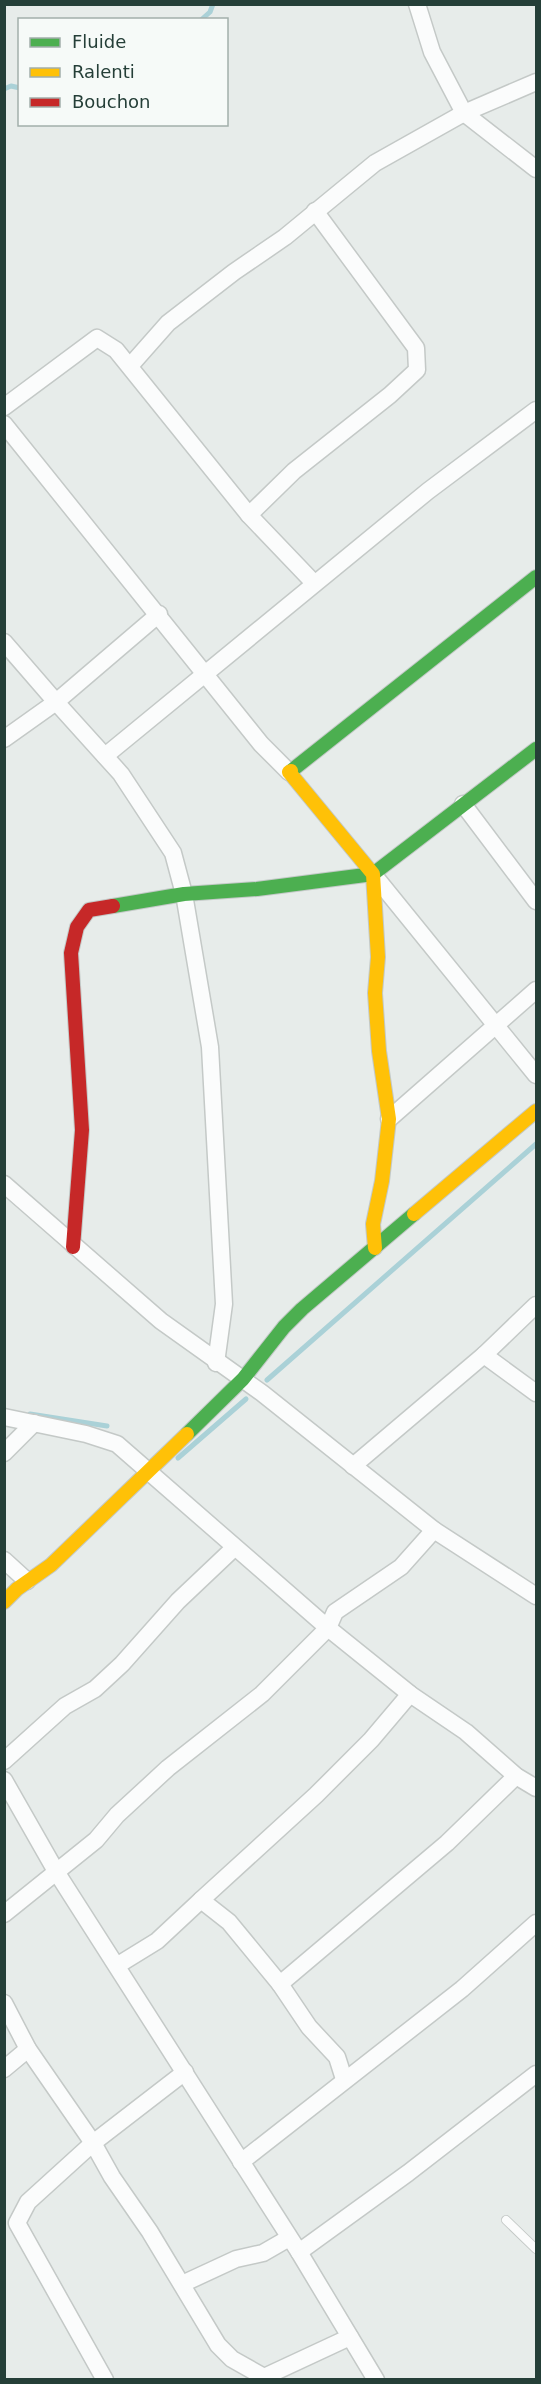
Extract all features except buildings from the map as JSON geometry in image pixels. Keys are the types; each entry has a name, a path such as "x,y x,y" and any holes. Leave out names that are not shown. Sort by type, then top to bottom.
{"street":[{"path":"417,4 432,52 464,113 537,169"},
{"path":"130,366 168,323 234,272 285,237 375,163 464,113 537,82"},
{"path":"249,515 294,471 390,395 417,370 416,348 315,211"},
{"path":"4,407 97,338 116,350 249,515 314,584"},
{"path":"105,756 428,491 537,410"},
{"path":"4,424 207,673 261,744 289,772 537,1076"},
{"path":"289,772 537,577"},
{"path":"4,739 56,702 159,614"},
{"path":"4,642 121,774 173,853 184,894 210,1047 224,1304 216,1363"},
{"path":"73,1247 82,1130 71,953 77,927 89,910 184,894 257,890 373,874 537,748"},
{"path":"463,804 537,902"},
{"path":"373,874 378,957 376,1005 389,1119 384,1169 373,1224 375,1248"},
{"path":"389,1119 494,1024 537,990"},
{"path":"4,1602 27,1581 51,1565 243,1379 284,1327 537,1111"},
{"path":"4,1185 161,1322 216,1363 243,1379 434,1530 537,1596"},
{"path":"353,1466 484,1355 537,1305"},
{"path":"484,1355 537,1393"},
{"path":"4,1417 86,1434 117,1444 328,1628 410,1694 457,1725 516,1776 537,1788"},
{"path":"4,1453 34,1423"},
{"path":"4,1914 96,1840 117,1815 168,1768 262,1694 328,1628 335,1612 401,1567 434,1530"},
{"path":"4,1761 65,1706 95,1689 122,1664 178,1600 234,1548"},
{"path":"4,1560 27,1581"},
{"path":"118,1965 158,1941 316,1795 371,1740 410,1694"},
{"path":"280,1984 447,1843 516,1776"},
{"path":"4,1780 57,1873 118,1965 299,2252 376,2379"},
{"path":"201,1900 229,1922 280,1984 309,2027 337,2057 344,2079"},
{"path":"241,2162 304,2115 344,2079 462,1989 534,1929"},
{"path":"4,2003 28,2049 93,2143 218,2345 232,2359 262,2378 350,2337"},
{"path":"4,2069 28,2049"},
{"path":"105,2379 17,2223 28,2202 93,2143 185,2072"},
{"path":"299,2252 408,2173 537,2073"},
{"path":"182,2284 236,2259 263,2253 289,2238"}],"lane":[{"path":"506,2220 537,2249"}],"waterway":[{"path":"203,18 210,12 213,4"},
{"path":"4,89 11,86 18,88"},
{"path":"267,1380 536,1144"},
{"path":"178,1458 246,1399"},
{"path":"30,1414 107,1426"}],"traffic: fast":[{"path":"291,771 536,577"},
{"path":"113,906 184,894 257,889 373,874 536,749"},
{"path":"187,1434 243,1379 284,1327 302,1309 414,1214"}],"traffic: slow":[{"path":"291,771 289,772 373,874 378,957 375,993 379,1051 389,1119 382,1181 373,1224 375,1248"},
{"path":"414,1214 536,1111"},
{"path":"4,1602 17,1589 51,1565 187,1434"}],"traffic: jam":[{"path":"73,1247 82,1130 71,953 77,927 89,910 113,906"}]}
